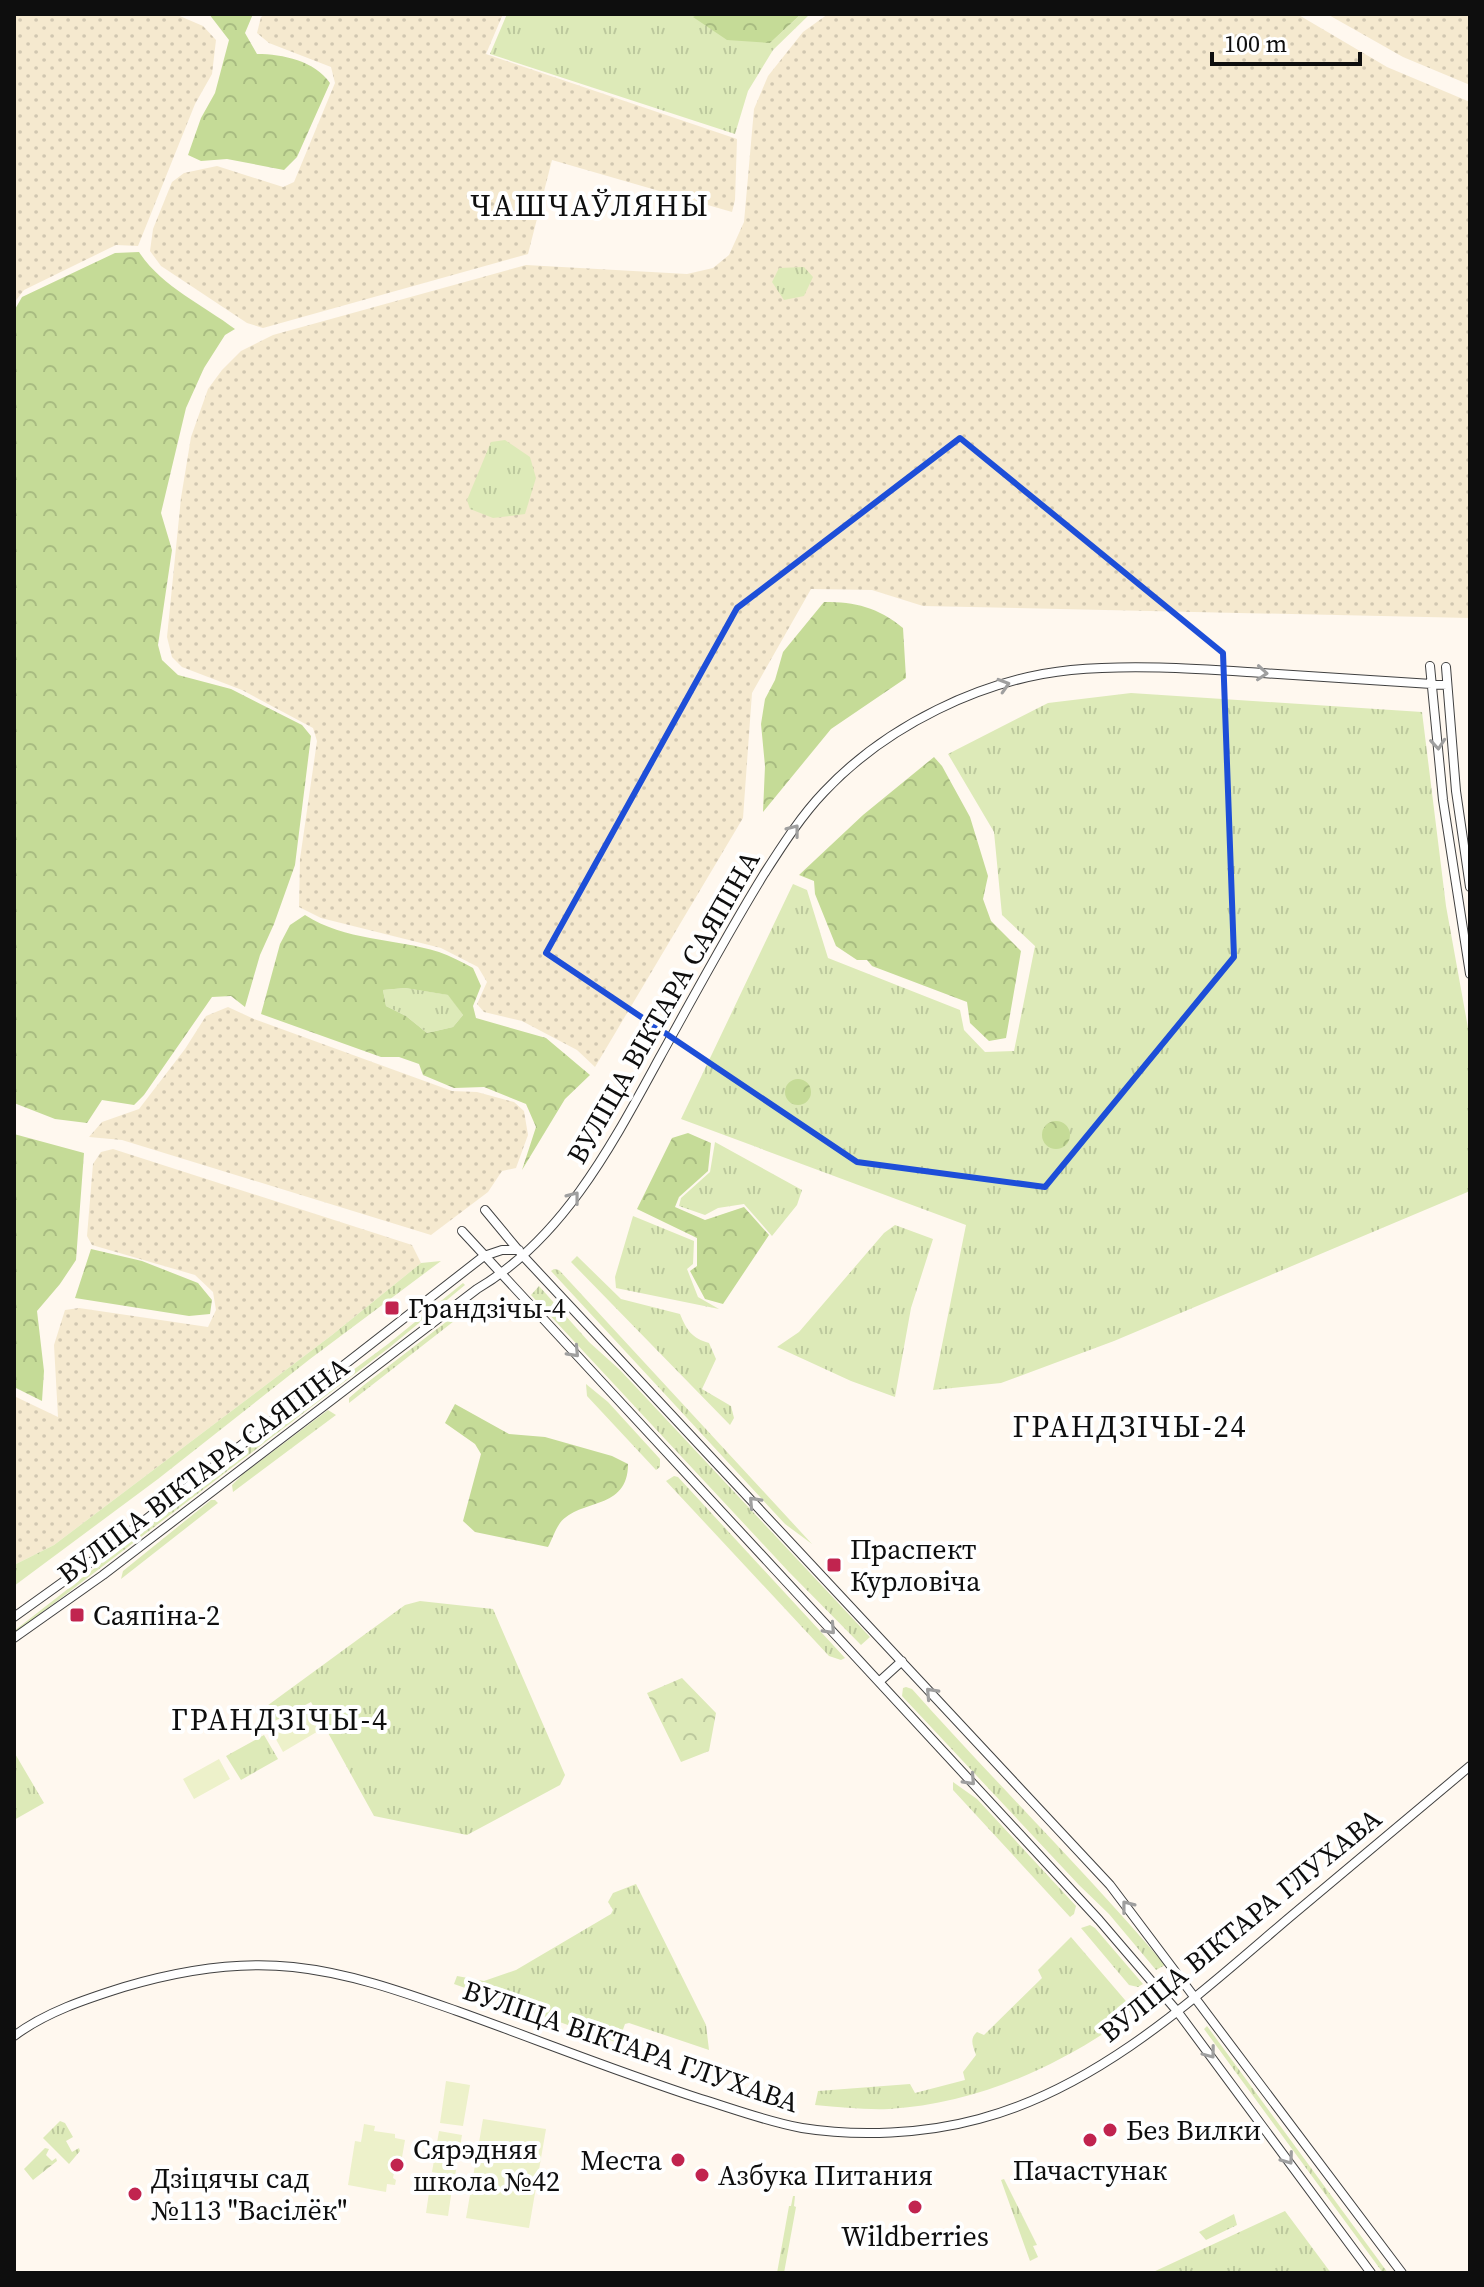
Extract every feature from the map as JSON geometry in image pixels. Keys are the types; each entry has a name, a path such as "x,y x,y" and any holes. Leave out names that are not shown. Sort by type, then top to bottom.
{"street":[{"name":"ВУЛІЦА ВІКТАРА САЯПІНА","path":"14,1638 103,1575 477,1289 502,1275 582,1187 612,1144 722,947 787,839 824,792 866,754 910,725 963,699 1009,683 1068,670 1127,666 1192,668 1447,685"},
{"path":"1430,666 1443,800 1470,974"},
{"path":"1446,667 1456,791 1470,887"},
{"path":"485,1210 1110,1885 1402,2273"},
{"path":"462,1231 1099,1920 1177,2011 1371,2273"},
{"name":"ВУЛІЦА ВІКТАРА САЯПІНА","path":"14,1617 106,1550 484,1256 502,1250 522,1253"},
{"path":"880,1681 902,1661"},
{"name":"ВУЛІЦА ВІКТАРА ГЛУХАВА","path":"14,2036 78,2001 142,1982 247,1965 291,1967 338,1974 388,1987 671,2089 789,2125 876,2132 966,2122 1006,2110 1061,2087 1115,2056 1196,1997 1470,1766"}],"highlighted area":[{"path":"960,438 1223,653 1234,957 1045,1187 857,1162 546,953 737,608"}],"shaded area":[{"path":"14,14 175,14 203,26 216,40 212,74 195,104 138,246 116,245 24,290 14,303"},
{"path":"266,14 503,14 486,54 737,139 732,212 552,160 528,254 263,328 247,323 161,266 150,251 153,229 172,182 184,173 217,166 283,187 294,182 335,83 331,67 269,43 257,33 261,17"},
{"path":"828,14 1297,14 1387,67 1470,102 1470,618 923,606 872,590 811,589 752,693 743,818 595,1067 577,1050 522,1021 484,1012 477,1004 487,982 478,967 441,948 321,918 299,907 300,859 317,741 313,728 242,690 182,667 172,657 167,637 181,498 191,437 208,389 222,370 241,351 273,335 526,265 687,274 713,268 729,255 744,222 754,109 768,76 803,32"},
{"path":"1327,14 1470,14 1470,85 1403,57"},
{"path":"228,1007 452,1091 477,1092 514,1102 524,1111 528,1135 516,1168 502,1171 488,1192 431,1235 122,1140 89,1137 102,1122 139,1109 206,1016"},
{"path":"113,1149 412,1245 421,1263 332,1335 54,1545 14,1565 14,1396 58,1417 54,1345 65,1310 79,1308 208,1327 216,1310 213,1292 195,1275 92,1245 87,1236 93,1164 101,1152"}],"green space":[{"path":"209,14 253,14 245,33 257,54 298,60 316,69 330,83 297,157 284,170 227,159 201,161 188,155 201,118 215,93 229,40"},
{"path":"507,14 698,14 694,17 770,43 801,14 810,14 773,50 748,91 735,134 490,54"},
{"path":"698,14 801,14 770,43 727,40 693,17"},
{"path":"139,252 171,285 235,329 225,335 204,368 186,408 161,513 172,550 158,645 162,660 178,675 231,689 302,725 311,736 295,865 260,955 245,1007 231,996 212,997 144,1095 134,1105 102,1100 87,1123 55,1119 14,1103 14,311 22,297 115,253"},
{"path":"804,267 813,277 804,296 784,300 772,282 779,268"},
{"path":"505,440 530,457 536,478 525,514 493,518 470,509 467,500 491,442"},
{"path":"824,602 866,607 903,628 906,678 831,729 763,812 765,766 761,724 765,699 775,680 783,652"},
{"path":"1131,693 1422,712 1446,906 1470,1039 1470,1191 1114,1341 1001,1383 933,1390 966,1225 681,1119 793,884 807,890 828,958 960,1010 964,1030 985,1052 1014,1051 1035,946 1002,915 994,832 948,754 1048,703"},
{"path":"934,757 970,817 988,876 983,899 991,921 1021,951 1006,1038 989,1041 970,1023 967,1002 872,966 867,960 857,960 836,946 815,894 814,881 799,875 863,815"},
{"path":"305,915 336,930 422,947 460,961 473,968 481,986 473,1006 476,1018 546,1038 590,1075 565,1099 522,1170 536,1127 526,1104 484,1087 454,1088 423,1075 419,1064 399,1057 381,1057 261,1014 280,944 290,925","holes":["405,988 448,995 463,1015 453,1027 427,1033 406,1016 386,1006 383,990"]},
{"path":"405,988 449,995 463,1015 453,1027 427,1033 406,1016 386,1006 383,990"},
{"path":"798,1079 807,1083 811,1092 807,1101 798,1105 789,1101 785,1092 789,1083"},
{"path":"1056,1121 1066,1125 1070,1135 1066,1145 1056,1149 1046,1145 1042,1135 1046,1125"},
{"path":"688,1133 711,1143 708,1171 679,1197 675,1207 705,1220 744,1207 769,1235 723,1304 705,1299 690,1271 697,1266 697,1238 637,1209 672,1138"},
{"path":"14,1134 84,1153 76,1260 37,1311 44,1371 42,1401 14,1387"},
{"path":"715,1142 802,1190 797,1205 772,1236 744,1204 718,1208 705,1215 679,1206 681,1198 710,1172"},
{"path":"633,1216 694,1241 693,1264 687,1269 698,1297 719,1309 616,1288 615,1277"},
{"path":"895,1225 933,1239 911,1308 895,1397 851,1381 777,1347 799,1332 884,1233"},
{"path":"91,1249 142,1261 198,1283 212,1300 210,1314 189,1316 75,1298"},
{"path":"577,1256 621,1299 680,1314 691,1333 709,1343 716,1359 702,1389 731,1406 734,1418 730,1425 571,1262"},
{"path":"441,1261 14,1586 14,1565 54,1545 332,1335 421,1263"},
{"path":"559,1270 812,1544 785,1524 551,1271"},
{"path":"463,1283 465,1285 390,1347 14,1634 14,1631"},
{"path":"539,1286 870,1637 861,1645 788,1571 531,1295"},
{"path":"472,1302 475,1304 472,1307 349,1403 349,1398 364,1385"},
{"path":"586,1384 608,1402 660,1459 660,1467 656,1470 587,1396"},
{"path":"455,1404 509,1434 545,1437 612,1456 628,1464 626,1479 612,1497 569,1515 560,1523 548,1547 475,1532 463,1521 481,1454 475,1444 445,1423"},
{"path":"328,1410 336,1415 233,1492 232,1485 243,1474"},
{"path":"674,1476 845,1658 841,1660 829,1656 666,1481"},
{"path":"211,1500 218,1503 121,1579 123,1571"},
{"path":"420,1601 493,1609 565,1775 560,1785 467,1835 374,1816 311,1702 267,1725 260,1711 405,1605"},
{"path":"682,1678 716,1713 709,1751 681,1762 647,1693"},
{"path":"906,1687 912,1689 1165,1965 1156,1970 1109,1914 902,1696"},
{"path":"309,1710 320,1730 283,1752 272,1732"},
{"path":"264,1735 278,1759 241,1780 226,1756"},
{"path":"14,1752 44,1803 14,1820"},
{"path":"219,1759 230,1779 194,1799 183,1779"},
{"path":"953,1782 977,1799 1076,1906 1074,1914 1070,1917 953,1790"},
{"path":"636,1884 706,2025 709,2050 629,2023 625,2024 618,2043 454,1984 457,1976 484,1981 516,1970 611,1914 613,1910 608,1902 613,1893"},
{"path":"1090,1925 1143,1984 1138,1987 1129,1985 1081,1928"},
{"path":"1071,1937 1131,2007 1128,2017 1101,2035 1045,2067 953,2100 889,2109 815,2105 818,2091 910,2084 915,2093 965,2080 963,2072 976,2055 973,2037 977,2032 984,2035 1042,1978 1038,1970"},
{"path":"1207,2026 1388,2273 1383,2273 1204,2029"},
{"path":"446,2081 470,2085 463,2126 440,2123"},
{"path":"483,2119 546,2129 529,2228 466,2218"},
{"path":"60,2121 65,2123 73,2137 66,2141 72,2152 79,2148 80,2151 69,2164 43,2138"},
{"path":"364,2124 375,2126 374,2131 395,2134 395,2138 405,2140 400,2169 395,2168 395,2185 387,2184 386,2192 348,2185 355,2141 361,2142"},
{"path":"439,2131 462,2135 455,2176 432,2172"},
{"path":"45,2148 49,2149 46,2155 57,2161 33,2180 24,2169"},
{"path":"431,2179 453,2182 448,2216 426,2213"},
{"path":"1004,2179 1037,2245 1033,2246 1038,2257 1030,2261 1001,2180"},
{"path":"793,2196 796,2207 784,2273 777,2273 789,2206"},
{"path":"1285,2211 1331,2273 1151,2273"},
{"path":"1234,2214 1237,2225 1206,2240 1199,2232"}],"place":[{"name":"Грандзічы-4","path":"392,1308"},
{"name":"Праспект Курловіча","path":"834,1565"},
{"name":"Саяпіна-2","path":"77,1615"},
{"name":"Без Вилки","path":"1110,2130"},
{"name":"Пачастунак","path":"1090,2140"},
{"name":"Места","path":"678,2160"},
{"name":"Сярэдняя школа №42","path":"397,2165"},
{"name":"Азбука Питания","path":"702,2175"},
{"name":"Дзіцячы сад №113 \"Васілёк\"","path":"135,2194"},
{"name":"Wildberries","path":"915,2207"}],"district":[{"name":"ЧАШЧАЎЛЯНЫ","path":"590,206"},
{"name":"ГРАНДЗІЧЫ-24","path":"1130,1427"},
{"name":"ГРАНДЗІЧЫ-4","path":"280,1720"}]}
